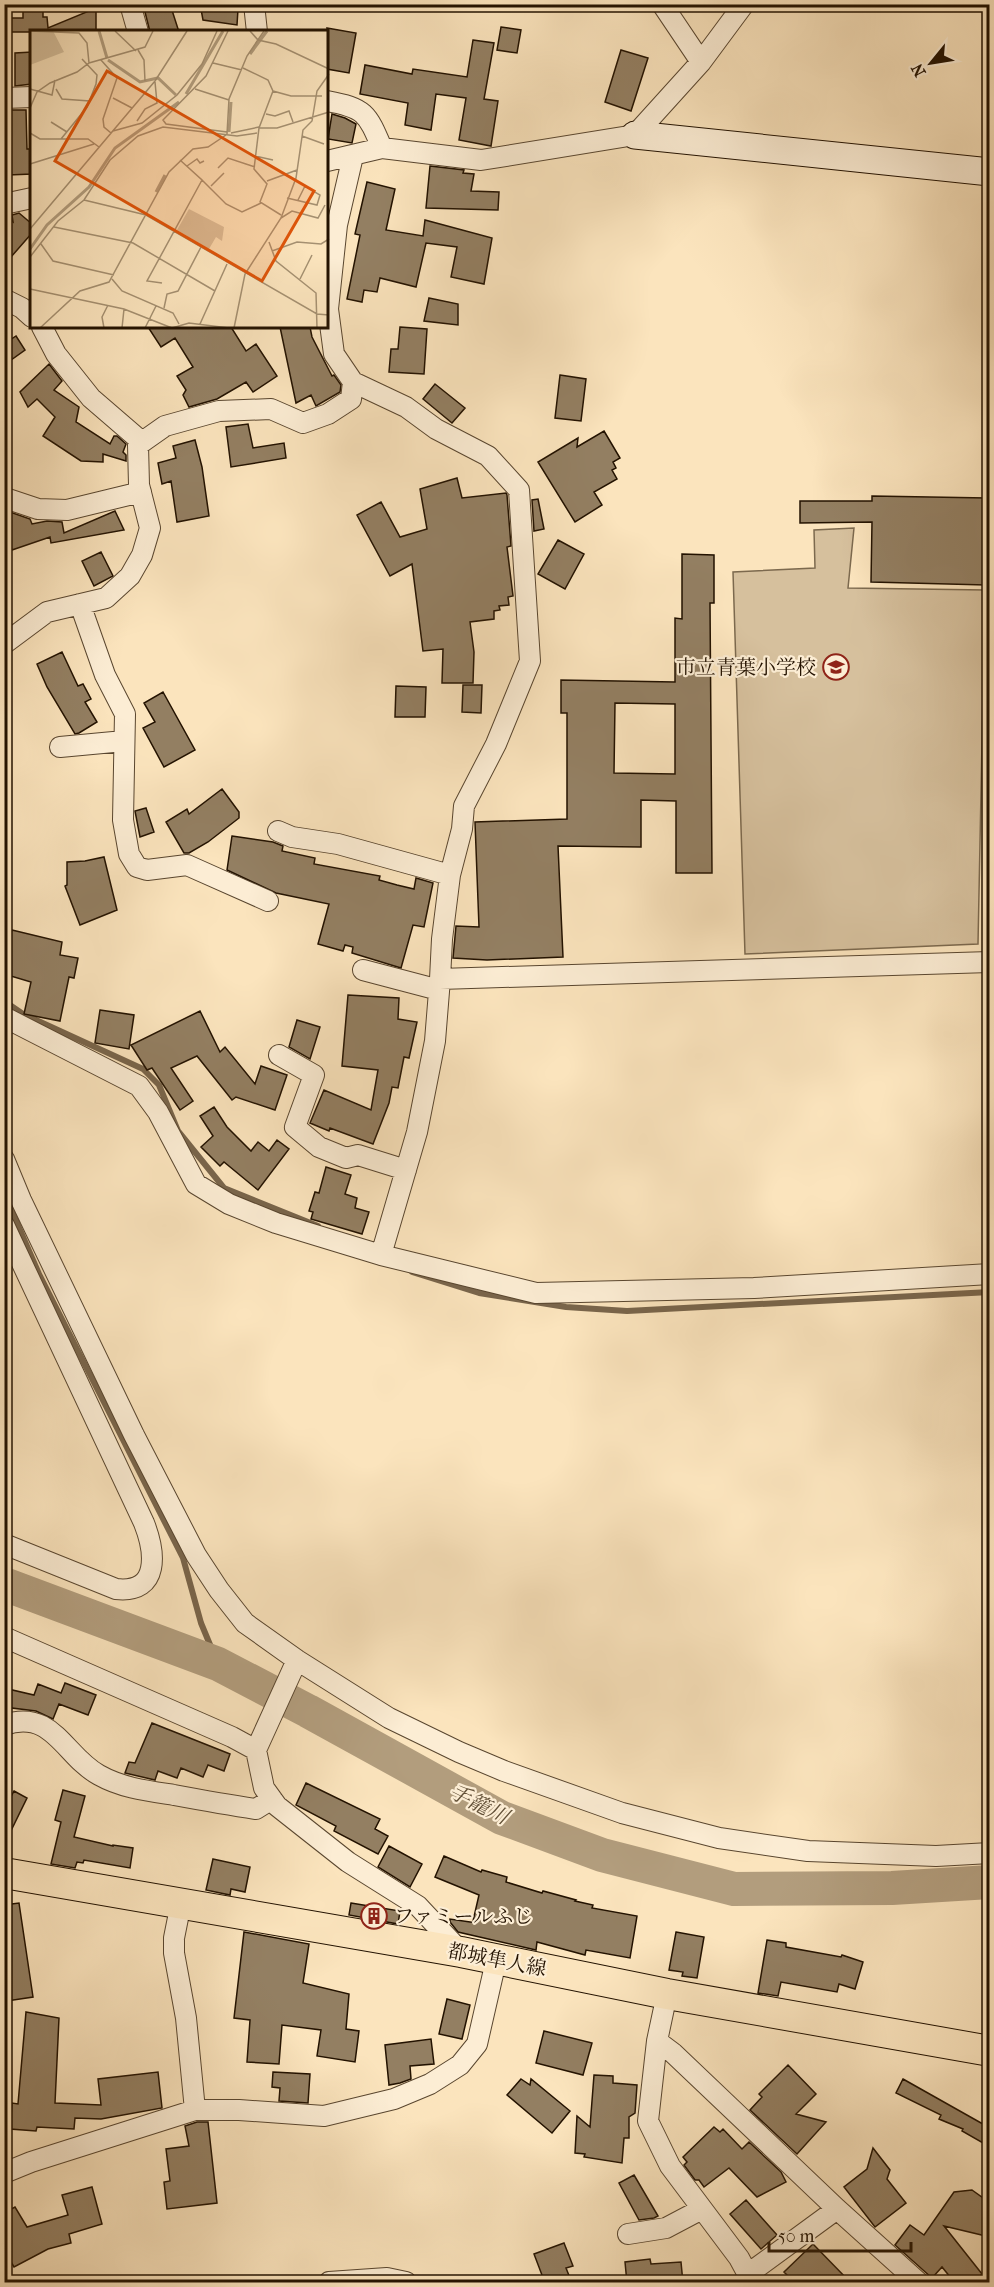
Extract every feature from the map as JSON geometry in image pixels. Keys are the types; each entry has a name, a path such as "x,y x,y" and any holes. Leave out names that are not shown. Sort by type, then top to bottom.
{"main road":[{"name":"都城隼人線","path":"4,1873 460,1952 667,1994 990,2051"}],"street":[{"path":"130,4 137,30"},
{"path":"254,4 257,30"},
{"path":"662,4 701,62"},
{"path":"635,135 701,62 744,4"},
{"path":"4,98 30,97"},
{"path":"328,101 354,106 371,122 382,148"},
{"path":"328,161 382,148 481,160 635,135 990,172"},
{"path":"353,156 337,225 328,309 334,354 353,382 406,407 436,429 488,456 519,490 530,661 496,744 464,806 462,830 450,875 442,939 435,1041 417,1132 381,1255"},
{"path":"4,204 30,198"},
{"path":"4,299 22,308 30,315"},
{"path":"43,328 56,354 91,398 142,442"},
{"path":"4,644 47,612 106,598 130,576 142,555 150,528 141,492 138,446 142,442 165,426 219,411 271,410 303,423 328,414 351,399 353,382"},
{"path":"8,499 38,509 66,510 141,492"},
{"path":"80,604 105,675 125,714 123,820 129,854 137,867 147,870 187,865 268,901"},
{"path":"60,747 124,741"},
{"path":"278,831 292,837 338,844 450,875"},
{"path":"363,970 439,984 990,962"},
{"path":"4,1017 140,1086 158,1112 196,1184 229,1204 276,1223 381,1255 536,1293 754,1288 990,1274"},
{"path":"279,1055 314,1075 295,1127 319,1147 346,1158 358,1155 406,1170"},
{"path":"4,1159 21,1200 134,1435 196,1555 219,1590 245,1623 297,1660 389,1718 459,1752 622,1814 719,1838 808,1851 936,1856 990,1853"},
{"path":"4,1225 144,1523 153,1555 148,1575 141,1584 130,1590 116,1589 4,1544"},
{"path":"4,1637 232,1737 256,1750"},
{"path":"297,1660 256,1750 264,1788 272,1799 348,1862 418,1906 460,1952"},
{"path":"4,1725 23,1720 33,1721 52,1731 89,1769 128,1787 256,1809 272,1799"},
{"path":"181,1903 174,1938 174,1953 186,2018 195,2110"},
{"path":"4,2173 31,2162 195,2110 239,2110 324,2116 394,2099 430,2084 460,2065 477,2044 496,1960"},
{"path":"667,1994 657,2041 648,2121 670,2166 739,2258 750,2278 837,2209"},
{"path":"657,2041 673,2053 918,2283"},
{"path":"628,2234 666,2228 702,2209"},
{"path":"329,2283 387,2278 406,2283"}],"shaded area":[{"path":"854,528 848,588 985,590 978,944 745,954 733,572 815,568 814,530"}],"building":[{"path":"23,4 43,4 43,17 47,17 48,28 96,8 96,30 4,32 4,18 23,18"},
{"path":"143,4 170,4 178,30 150,30"},
{"path":"200,4 220,4 221,7 238,9 237,25 203,20"},
{"path":"501,27 521,30 517,53 497,50"},
{"path":"327,28 356,33 349,73 328,69"},
{"path":"473,40 494,43 484,99 498,101 491,146 459,140 466,98 436,94 431,130 405,125 408,103 360,94 365,65 412,74 413,69 467,77"},
{"path":"621,50 648,58 631,111 605,102"},
{"path":"30,52 30,84 15,86 15,53"},
{"path":"4,110 26,110 30,174 8,175 4,145"},
{"path":"332,114 356,124 352,143 328,139"},
{"path":"430,166 464,170 463,173 474,174 471,191 499,192 498,210 426,208"},
{"path":"367,182 395,189 386,230 423,236 425,220 492,238 484,284 451,277 457,247 426,243 416,287 380,278 377,292 364,290 362,302 347,299 360,235 355,234"},
{"path":"19,213 30,222 30,235 4,265 4,216 13,222 12,215"},
{"path":"429,298 458,304 458,325 424,321"},
{"path":"400,327 427,329 424,374 389,372 391,349 398,349"},
{"path":"149,328 232,328 246,351 256,344 277,376 253,392 246,382 217,399 189,407 183,395 186,390 177,376 193,367 175,338 161,347"},
{"path":"280,328 310,328 312,337 332,376 334,375 341,385 340,392 316,406 311,395 296,403"},
{"path":"16,336 25,350 11,360 4,352 4,344"},
{"path":"49,364 62,381 54,390 79,407 76,422 110,444 114,436 117,436 126,444 123,452 126,455 126,461 103,454 103,462 81,461 43,436 55,417 37,399 28,407 20,392"},
{"path":"560,375 586,379 581,421 555,418"},
{"path":"435,384 465,408 452,423 423,399"},
{"path":"248,424 253,448 284,443 286,458 231,467 226,427"},
{"path":"604,431 620,458 613,462 616,468 612,470 617,479 594,492 602,505 575,522 538,462 578,438 577,447"},
{"path":"195,440 202,467 209,516 177,522 171,481 162,484 158,463 176,458 173,446"},
{"path":"457,478 462,498 506,493 511,546 507,547 513,596 508,597 509,605 499,606 500,610 494,611 494,619 470,622 474,652 473,683 442,683 443,649 423,651 412,564 390,576 357,515 381,502 400,537 427,529 420,489"},
{"path":"872,496 987,498 986,585 871,582 872,522 800,523 800,501 872,501"},
{"path":"538,499 544,529 534,531 532,500"},
{"path":"115,511 124,530 51,543 50,537 12,550 4,526 4,514 10,512 30,519 32,524 47,521 62,522 64,533"},
{"path":"558,540 584,554 565,589 538,574"},
{"path":"101,552 113,576 94,586 82,561"},
{"path":"682,554 714,555 714,603 710,603 712,873 676,873 676,801 641,800 641,847 558,846 563,957 487,960 453,958 456,926 479,927 475,822 567,819 567,713 561,713 561,680 675,682 675,618 682,619","holes":["615,703 675,704 675,774 614,773"]},
{"path":"62,652 78,686 83,684 91,699 85,702 97,722 75,734 47,687 37,664"},
{"path":"463,685 482,685 481,713 462,712"},
{"path":"396,686 426,687 425,717 395,717"},
{"path":"163,692 195,750 164,767 143,728 155,722 144,703"},
{"path":"222,789 239,812 239,818 208,842 189,853 184,853 166,822 187,809 189,814"},
{"path":"146,808 154,832 140,837 135,811"},
{"path":"232,836 273,842 283,846 282,851 315,858 314,864 380,876 379,880 414,889 416,878 433,883 424,927 413,925 401,968 352,953 353,947 345,945 343,951 318,944 329,904 276,893 227,870"},
{"path":"104,857 117,910 80,925 65,886 67,885 67,862"},
{"path":"12,930 62,942 60,955 78,958 74,978 69,977 60,1021 24,1014 31,982 4,974 4,955"},
{"path":"348,995 399,998 398,1019 417,1022 409,1058 404,1057 398,1088 392,1087 389,1103 373,1144 310,1123 324,1090 371,1110 378,1070 342,1066"},
{"path":"100,1010 134,1015 129,1049 95,1043"},
{"path":"200,1011 220,1052 225,1047 255,1084 261,1066 287,1075 275,1110 236,1097 232,1100 197,1056 171,1068 193,1101 180,1110 152,1068 147,1070 131,1045"},
{"path":"297,1020 320,1027 310,1059 289,1047"},
{"path":"214,1107 227,1127 251,1151 258,1142 269,1151 277,1140 289,1149 258,1190 224,1162 220,1166 201,1147 213,1136 200,1116"},
{"path":"326,1167 351,1175 345,1194 357,1198 355,1208 369,1212 362,1234 311,1219 313,1212 309,1211 315,1192 319,1193"},
{"path":"65,1683 96,1695 88,1715 59,1704 53,1719 36,1711 4,1707 8,1689 34,1695 38,1684 61,1693"},
{"path":"152,1723 230,1754 224,1771 208,1765 203,1777 181,1768 177,1778 158,1771 155,1780 125,1773 129,1762 135,1763"},
{"path":"306,1783 380,1819 375,1829 388,1836 378,1854 334,1831 336,1826 296,1805"},
{"path":"63,1790 85,1796 74,1837 133,1848 130,1868 84,1860 83,1863 77,1862 75,1868 51,1864 61,1822 55,1820"},
{"path":"14,1791 27,1798 4,1845 4,1810"},
{"path":"389,1846 422,1864 410,1887 378,1867"},
{"path":"444,1856 481,1872 482,1870 507,1877 506,1882 593,1905 592,1908 637,1916 630,1958 586,1950 585,1955 537,1942 536,1950 458,1932 450,1919 477,1923 473,1921 479,1895 435,1877"},
{"path":"213,1859 250,1867 245,1892 231,1889 230,1895 206,1890"},
{"path":"19,1903 33,1997 7,2001 6,1994 4,1994 4,1905"},
{"name":"ファミールふじ","path":"351,1903 400,1911 398,1924 349,1915"},
{"path":"244,1932 309,1944 303,1983 349,1994 346,2029 359,2031 355,2062 317,2056 321,2030 282,2025 279,2064 247,2062 250,2020 234,2018"},
{"path":"676,1932 704,1937 697,1978 682,1976 683,1972 669,1970"},
{"path":"767,1940 786,1943 786,1947 841,1957 842,1955 863,1962 855,1989 839,1984 837,1992 781,1982 778,1996 758,1993"},
{"path":"447,1999 470,2005 462,2039 439,2034"},
{"path":"26,2012 59,2018 55,2103 101,2105 98,2079 158,2072 162,2108 101,2119 75,2118 74,2129 37,2127 36,2131 10,2129 12,2103 18,2104"},
{"path":"544,2031 592,2043 583,2075 536,2063"},
{"path":"431,2039 434,2064 410,2066 411,2079 389,2085 385,2045"},
{"path":"788,2065 816,2094 796,2114 826,2122 797,2154 750,2110 762,2097 759,2094"},
{"path":"273,2072 310,2074 308,2103 279,2101 280,2088 272,2087"},
{"path":"594,2075 613,2076 613,2083 637,2085 635,2113 629,2117 629,2138 624,2138 622,2163 584,2157 585,2154 575,2153 577,2116 590,2127"},
{"path":"521,2079 530,2085 531,2079 570,2111 552,2133 507,2095"},
{"path":"903,2079 990,2128 990,2147 962,2131 963,2129 939,2119 941,2115 896,2093"},
{"path":"197,2122 208,2122 217,2203 167,2209 164,2182 170,2181 166,2149 189,2146 185,2126"},
{"path":"714,2127 720,2132 723,2129 742,2149 749,2142 781,2172 786,2182 757,2197 729,2168 704,2187 699,2180 695,2180 684,2165 687,2162 683,2157"},
{"path":"873,2148 890,2170 887,2179 906,2203 875,2227 844,2187 867,2169"},
{"path":"634,2175 658,2216 639,2220 619,2183"},
{"path":"92,2187 102,2224 69,2234 71,2243 48,2249 14,2267 4,2250 4,2213 15,2207 27,2227 68,2215 62,2195"},
{"path":"972,2190 990,2203 990,2237 944,2226 982,2274 972,2283 955,2283 942,2267 932,2278 895,2245 910,2225 924,2235 954,2192"},
{"path":"746,2200 777,2235 761,2249 730,2214"},
{"path":"564,2243 573,2266 566,2268 572,2283 545,2283 534,2254"},
{"path":"813,2244 851,2283 795,2283 784,2272"},
{"path":"650,2259 651,2264 681,2262 683,2283 627,2283 625,2262"}],"waterway":[{"path":"4,1001 23,1014 143,1069 159,1085 178,1131 224,1188 318,1226"},
{"path":"4,1193 39,1274 183,1558 201,1623 218,1664"},
{"path":"412,1272 479,1293 566,1307 627,1311 990,1292"},
{"name":"手籠川","path":"4,1584 218,1664 502,1818 602,1855 734,1889 892,1888 990,1882"}],"place":[{"name":"市立青葉小学校","path":"836,667"},
{"name":"ファミールふじ","path":"374,1916"}]}
